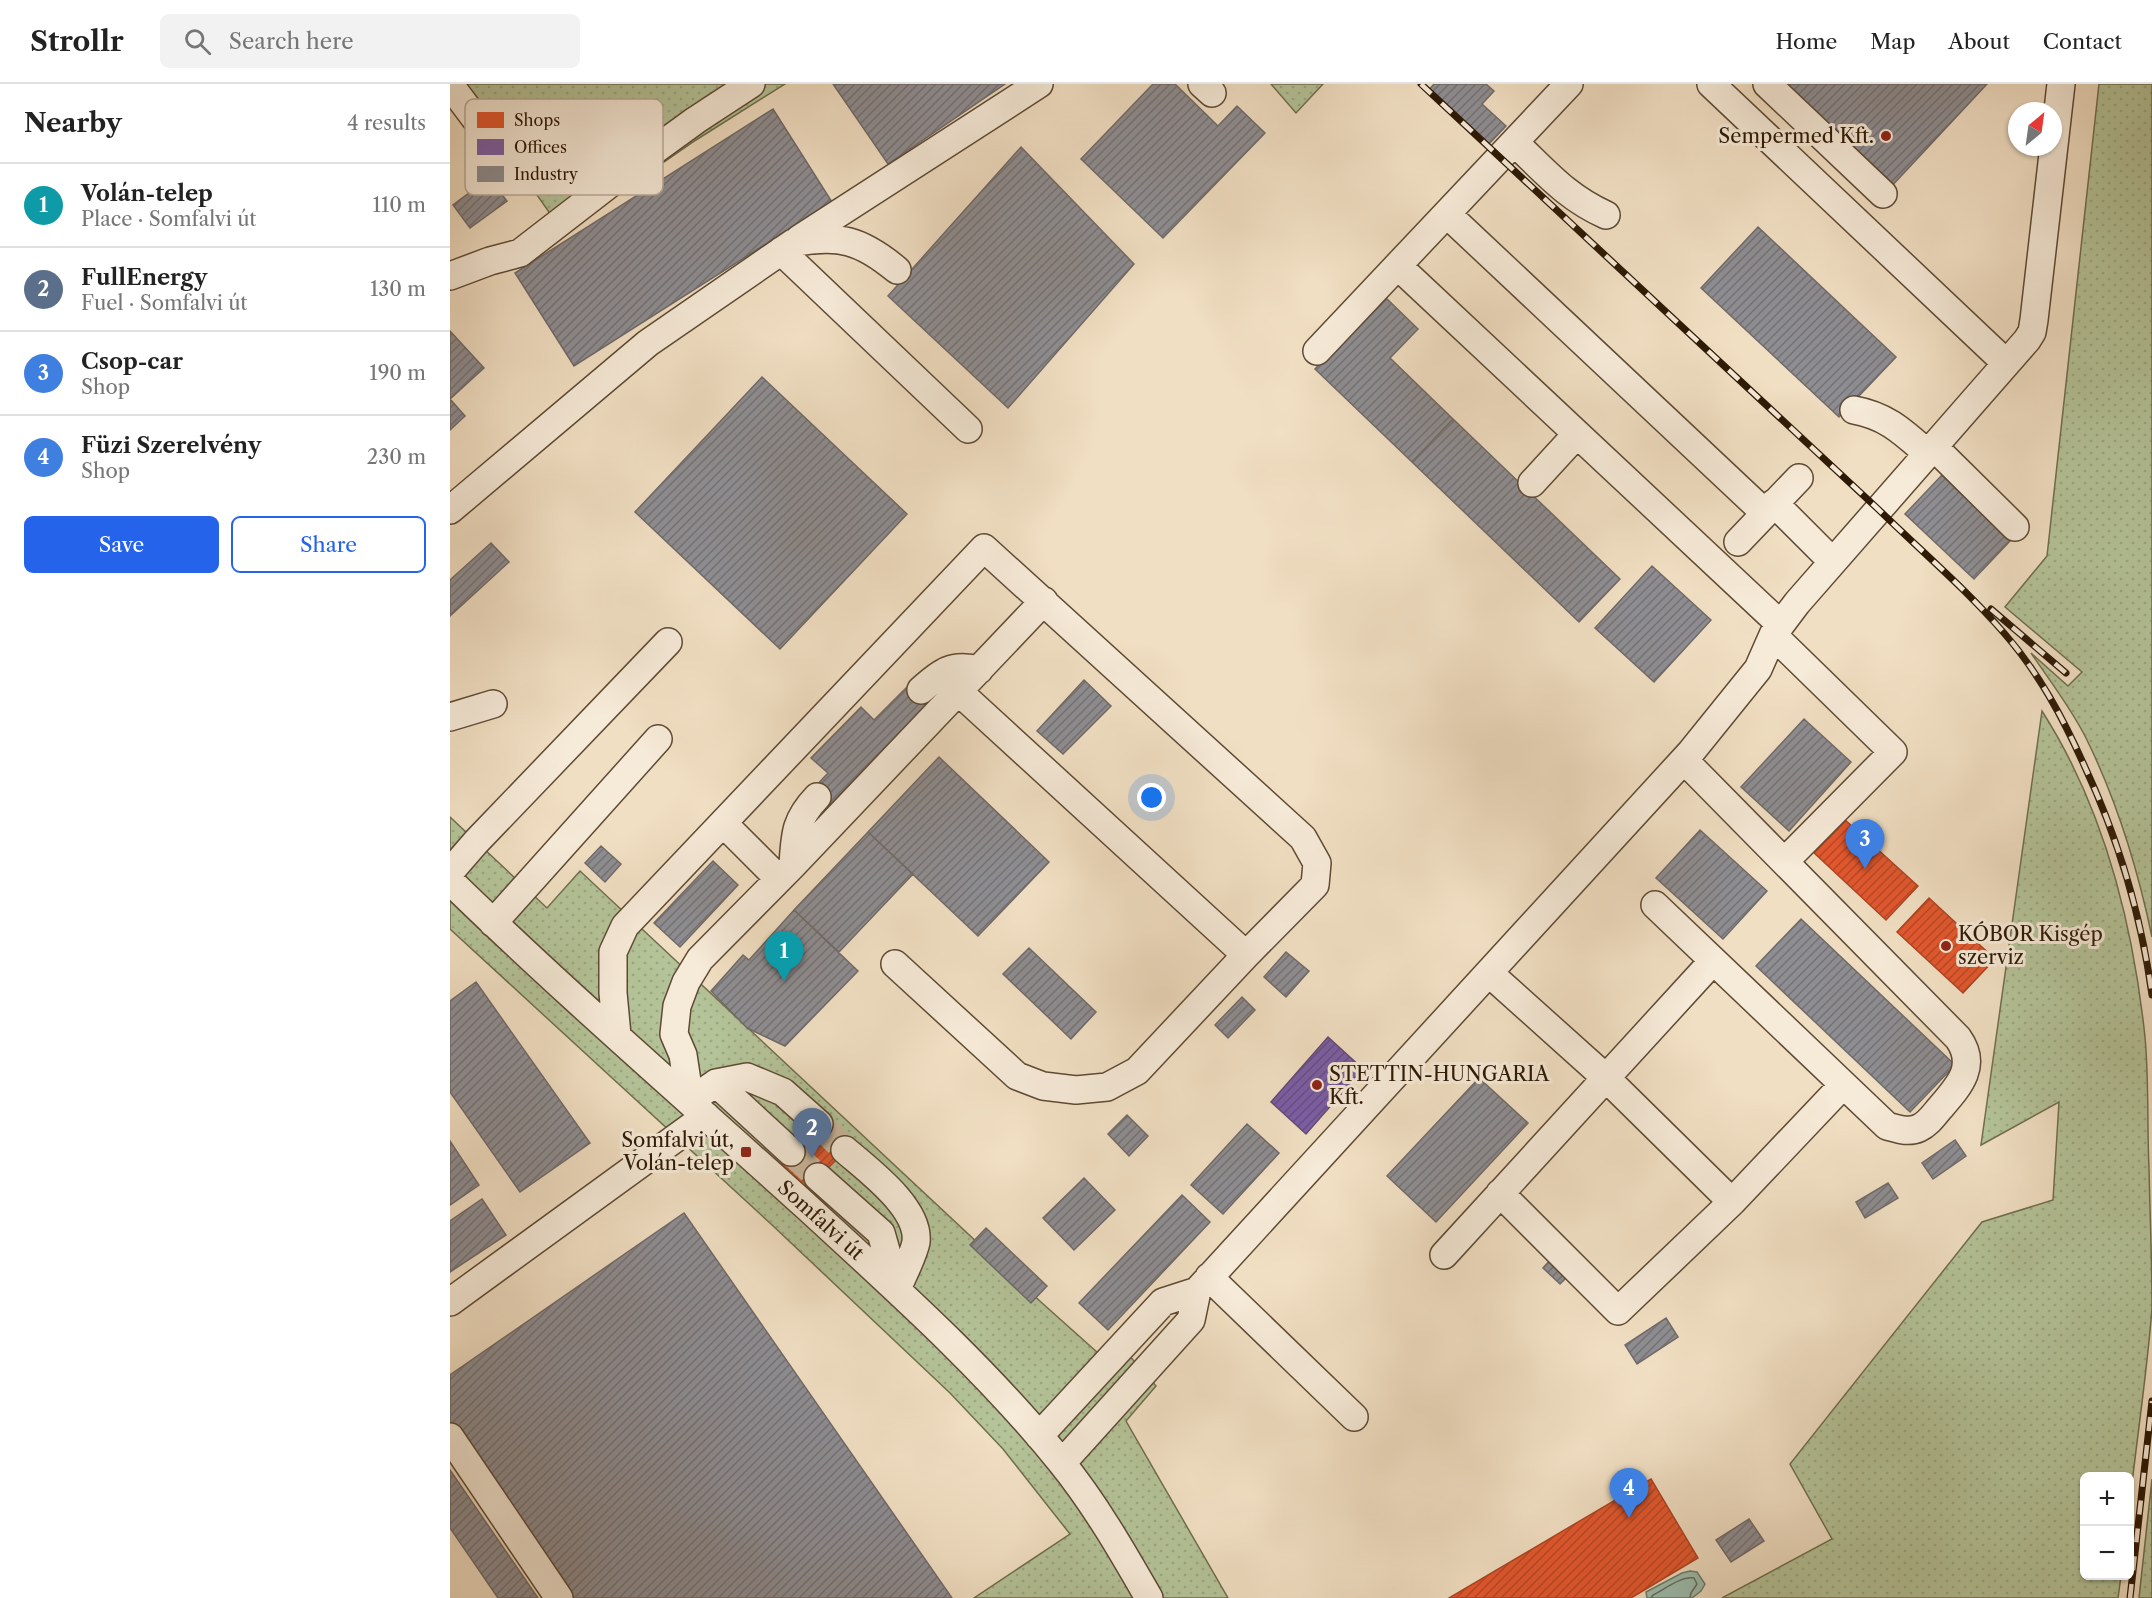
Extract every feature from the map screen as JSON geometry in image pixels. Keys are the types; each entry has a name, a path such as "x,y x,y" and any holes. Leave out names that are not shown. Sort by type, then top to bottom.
{"street":[{"path":"663,144 751,84"},
{"path":"450,510 648,343 787,247 1039,84"},
{"path":"1317,351 1399,267 1569,84"},
{"path":"1711,84 2006,363"},
{"path":"1767,84 1883,194"},
{"path":"1039,1436 1162,1302 1203,1284 1684,760 1758,669 1777,630 1833,562 2026,340 2032,332 2034,320 2061,84"},
{"path":"450,85 465,105"},
{"path":"1515,143 1566,192 1606,215"},
{"path":"450,276 520,253 595,195"},
{"path":"1448,215 1769,508 1833,562"},
{"path":"787,247 817,238 839,239 877,254 897,270"},
{"path":"787,247 968,429"},
{"path":"1399,267 1577,434 1777,630 1893,752 1785,861"},
{"path":"1854,410 1880,416 1930,450 2015,527"},
{"path":"1533,483 1577,434"},
{"path":"1738,542 1799,478"},
{"path":"617,1035 613,993 613,952 625,926 984,548 1304,838 1317,863 1315,885 1137,1071 1107,1087 1076,1090 1043,1086 1017,1076 895,964"},
{"path":"698,1108 674,1034 677,1006 686,982 700,959 1044,601"},
{"path":"450,872 668,642"},
{"path":"921,690 944,671 957,666 979,670"},
{"path":"959,692 1246,956"},
{"path":"450,717 493,704"},
{"path":"493,923 658,739"},
{"path":"1655,905 1887,1126 1908,1131 1920,1127 1930,1120 1958,1087 1967,1066 1967,1056 1958,1038 1684,760"},
{"path":"786,872 799,819 817,797"},
{"path":"724,824 786,872"},
{"name":"Somfalvi út","path":"450,881 493,923 897,1289 950,1340 1062,1463 1114,1535 1149,1598"},
{"path":"1444,1255 1713,961"},
{"path":"1489,973 1606,1078 1732,1202"},
{"path":"450,1302 698,1108 716,1083 747,1077 783,1092 819,1124"},
{"path":"716,1083 791,1152"},
{"path":"1500,1193 1618,1311 1732,1202 1843,1085"},
{"path":"845,1150 896,1195 911,1218 916,1242 897,1289"},
{"path":"818,1177 881,1233 897,1289"},
{"path":"1203,1284 1354,1417"},
{"path":"1062,1463 1191,1320 1203,1284"},
{"path":"450,1437 559,1598"}],"shaded area":[{"path":"459,84 785,84 663,163 663,99 470,99"},
{"path":"1271,84 1323,84 1296,113"},
{"path":"2099,84 2152,84 2152,937 2125,835 2097,761 2074,716 2031,653 2068,686 2082,672 2005,607 2047,556"},
{"path":"537,195 616,195 563,232"},
{"path":"2042,711 2083,787 2112,868 2133,952 2145,1037 2152,1308 2134,1472 2080,1472 2080,1580 2120,1580 2118,1598 1722,1598 1832,1539 1790,1464 1982,1222 2053,1200 2059,1102 1981,1145"},
{"path":"450,817 547,908 580,871 1098,1353 1113,1337 1156,1386 1126,1421 1228,1598 974,1598 1070,1534 1003,1449 950,1393 771,1224 450,929"},
{"path":"2152,1479 2152,1598 2139,1598"}],"water":[{"path":"1690,1571 1697,1572 1705,1584 1701,1591 1692,1598 1647,1598 1646,1592"}],"building: Shops":[{"path":"1843,818 1918,886 1886,920 1812,851"},
{"name":"KÓBOR Kisgép szerviz","path":"1929,898 1995,959 1963,993 1897,932"},
{"path":"825,1119 851,1145 807,1189 781,1164"},
{"path":"1651,1479 1698,1558 1631,1598 1449,1598"}],"building: Offices":[{"name":"STETTIN-HUNGARIA Kft.","path":"1328,1037 1363,1069 1306,1134 1271,1102"}],"building: Industry":[{"path":"833,84 1005,84 888,164"},
{"path":"1153,84 1175,84 1218,126 1237,106 1265,133 1163,238 1081,159"},
{"path":"1434,84 1486,84 1494,91 1482,104 1506,126 1489,144 1429,90"},
{"name":"Sempermed Kft.","path":"1777,84 1987,84 1889,189"},
{"path":"773,109 832,202 574,366 515,273 638,195 663,195 663,179"},
{"path":"1021,147 1134,264 1008,408 888,296"},
{"path":"466,195 502,195 507,201 470,228 453,205"},
{"path":"1758,227 1896,357 1839,417 1701,288"},
{"path":"1384,296 1418,329 1390,358 1453,419 1412,462 1315,369"},
{"path":"450,331 484,368 450,399"},
{"path":"762,377 907,514 780,649 635,512"},
{"path":"450,399 465,416 450,430"},
{"path":"1453,419 1620,579 1579,622 1412,462"},
{"path":"1942,475 2010,541 1974,579 1905,514"},
{"path":"491,543 509,562 450,616 450,580"},
{"path":"1652,566 1711,620 1654,682 1595,628"},
{"path":"1084,680 1111,706 1063,754 1037,731"},
{"path":"907,687 926,706 831,804 814,788 828,773 811,758 861,707 874,720"},
{"path":"1804,719 1851,762 1789,831 1741,787"},
{"path":"939,757 1049,862 978,936 868,832"},
{"path":"1700,830 1767,891 1723,939 1656,878"},
{"path":"868,832 913,874 839,952 794,910"},
{"path":"601,846 621,864 605,882 585,863"},
{"path":"713,861 738,885 680,947 654,923"},
{"path":"794,910 858,971 785,1046 747,1028 711,991 743,955 749,960"},
{"path":"1801,919 1955,1065 1910,1112 1756,966"},
{"path":"1029,948 1096,1012 1071,1039 1003,974"},
{"path":"1286,952 1309,971 1286,997 1264,977"},
{"path":"476,982 590,1143 520,1192 450,1092 450,1001"},
{"path":"1242,997 1255,1010 1228,1038 1215,1025"},
{"path":"1479,1078 1528,1123 1436,1222 1387,1176"},
{"path":"1127,1115 1148,1136 1129,1156 1108,1134"},
{"path":"1247,1124 1279,1153 1223,1214 1191,1185"},
{"path":"1955,1140 1966,1156 1933,1179 1922,1163"},
{"path":"450,1141 479,1185 450,1205"},
{"path":"1084,1178 1115,1210 1074,1250 1043,1218"},
{"path":"1888,1183 1898,1198 1865,1218 1856,1202"},
{"path":"1182,1195 1210,1222 1108,1330 1079,1303"},
{"path":"482,1199 506,1235 450,1272 450,1221"},
{"path":"684,1213 952,1598 572,1598 450,1422 450,1375"},
{"path":"986,1228 1047,1286 1031,1303 970,1245"},
{"path":"1552,1258 1570,1274 1560,1284 1543,1268"},
{"path":"1666,1318 1678,1337 1637,1364 1625,1345"},
{"path":"450,1470 538,1598 498,1598 450,1528"},
{"path":"1749,1519 1764,1541 1731,1562 1716,1540"}],"tunnel":[{"path":"819,1124 845,1150"},
{"path":"791,1152 818,1177"}],"railway":[{"path":"1421,84 1878,509 1974,601 2017,648 2068,730 2118,848 2142,935 2152,995"},
{"path":"1991,609 2066,673"},
{"path":"2130,1598 2152,1401"}],"place":[{"name":"Sempermed Kft.","path":"1886,136"},
{"name":"Csop-car","path":"1865,869"},
{"name":"KÓBOR Kisgép szerviz","path":"1946,946"},
{"name":"Volán-telep","path":"784,981"},
{"name":"STETTIN-HUNGARIA Kft.","path":"1317,1085"},
{"name":"Somfalvi út, Volán-telep","path":"746,1152"},
{"name":"FullEnergy","path":"812,1158"},
{"name":"Füzi Szerelvény","path":"1629,1518"}]}
